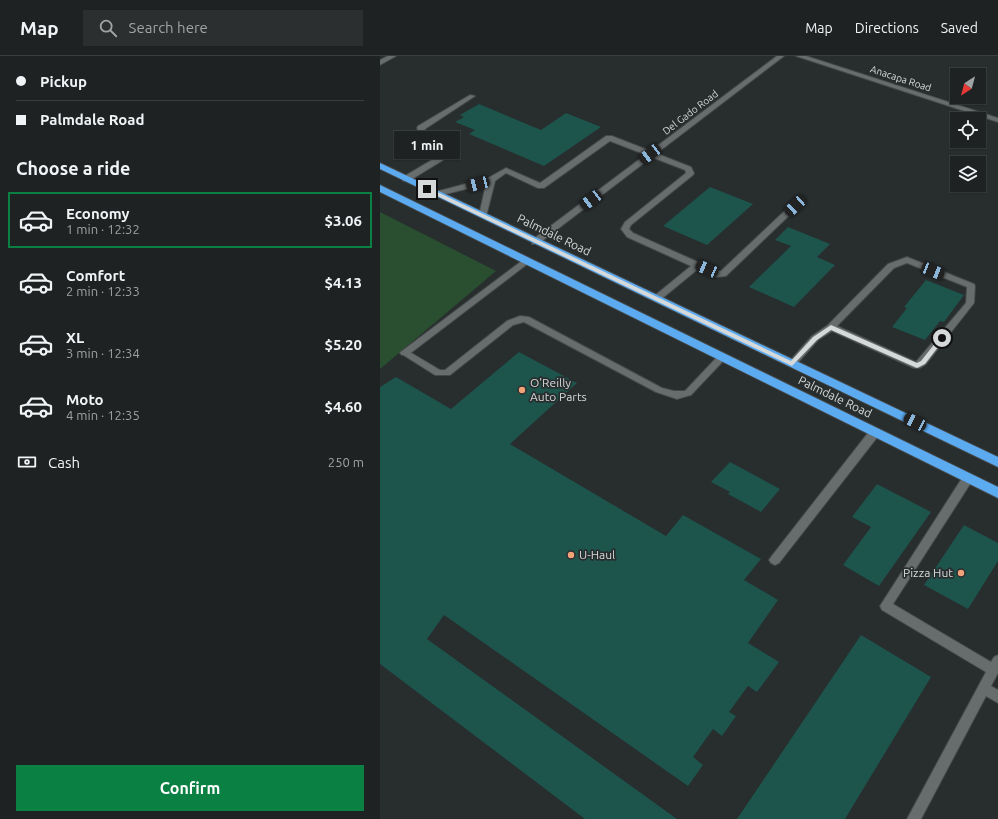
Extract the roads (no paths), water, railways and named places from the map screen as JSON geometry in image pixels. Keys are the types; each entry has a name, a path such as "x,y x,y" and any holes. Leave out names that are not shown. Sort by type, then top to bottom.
{"highway":[{"name":"Palmdale Road","path":"380,166 483,215 535,242 998,462"},
{"name":"Palmdale Road","path":"380,188 998,493"}],"street":[{"path":"380,63 393,56"},
{"name":"Del Gado Road","path":"535,242 781,56"},
{"name":"Anacapa Road","path":"799,56 998,120"},
{"path":"406,179 445,155 448,150 439,142 422,132 421,128 472,96"},
{"path":"438,194 491,180 506,170 541,186 609,138 685,167 690,173 628,224 626,229 630,235 717,274 723,274 795,206"},
{"path":"483,215 491,180"},
{"path":"527,260 405,353 438,373 447,374 510,323 520,319 526,319 659,390 668,394 682,396 688,394 722,357"},
{"path":"792,364 815,338 831,327 891,266 907,260 971,286 970,303 923,362 917,366 831,327"},
{"path":"656,299 697,265"},
{"path":"776,560 875,432"},
{"path":"914,819 996,665 886,606 968,478"},
{"path":"983,688 998,697"}],"place":[{"name":"O'Reilly Auto Parts","path":"522,390"},
{"name":"U-Haul","path":"571,555"},
{"name":"Pizza Hut","path":"961,573"}]}
